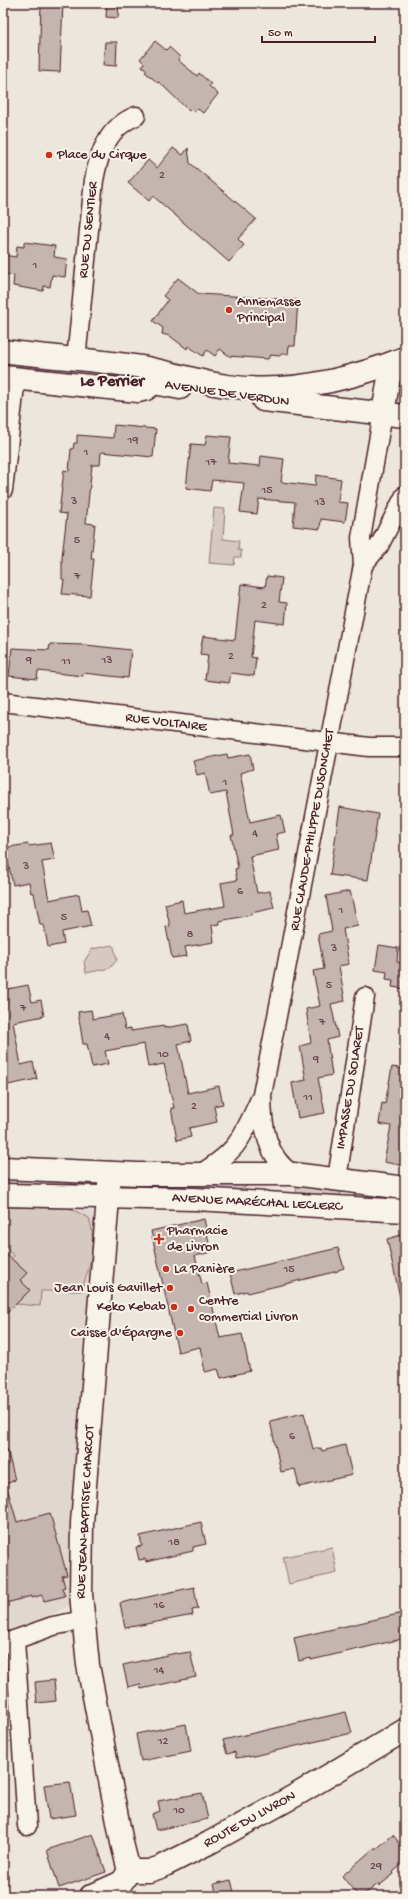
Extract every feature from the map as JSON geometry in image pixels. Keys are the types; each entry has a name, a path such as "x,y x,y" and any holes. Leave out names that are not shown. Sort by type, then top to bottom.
{"street":[{"name":"RUE DU SENTIER","path":"76,360 97,162 104,145 113,131 124,122 136,116"},
{"name":"AVENUE DE VERDUN","path":"3,351 141,367 226,386 262,389 293,388 320,383 339,379 400,360"},
{"path":"383,413 389,378 400,360"},
{"name":"AVENUE DE VERDUN","path":"10,377 142,391 154,383 247,398 405,416"},
{"path":"3,490 10,377"},
{"name":"RUE CLAUDE-PHILIPPE DUSONCHET","path":"198,1175 225,1158 234,1148 245,1132 262,1095 363,565 361,538 383,413"},
{"name":"RUE CLAUDE-PHILIPPE DUSONCHET","path":"363,565 379,546 405,495"},
{"name":"RUE VOLTAIRE","path":"3,702 369,747 405,747"},
{"name":"IMPASSE DU SOLARET","path":"341,1180 365,997"},
{"name":"RUE CLAUDE-PHILIPPE DUSONCHET","path":"262,1095 264,1123 268,1143 269,1174"},
{"name":"RUE CLAUDE-PHILIPPE DUSONCHET","path":"268,1143 280,1164 293,1174"},
{"name":"AVENUE MARÉCHAL LECLERC","path":"3,1168 198,1175 293,1174 405,1188"},
{"name":"RUE JEAN-BAPTISTE CHARCOT","path":"110,1173 82,1523 80,1581 82,1620 97,1714 122,1843 129,1871"},
{"path":"238,1201 246,1199 258,1192 264,1185 269,1174"},
{"path":"291,1204 293,1174"},
{"path":"341,1180 348,1193 343,1206"},
{"name":"AVENUE MARÉCHAL LECLERC","path":"3,1195 238,1201 343,1206 405,1211"},
{"path":"27,1826 9,1642 53,1626 82,1620"},
{"name":"ROUTE DU LIVRON","path":"129,1871 149,1871 161,1867 202,1847 405,1730"},
{"path":"91,1896 114,1887 122,1882 129,1871"}],"shaded area":[{"path":"214,508 225,509 223,539 239,541 238,550 241,550 241,557 235,557 234,565 209,563"},
{"path":"112,945 114,947 117,960 110,968 86,973 84,962 92,949"},
{"path":"3,1178 72,1180 72,1188 3,1187"},
{"path":"142,1182 252,1183 234,1192 143,1190"},
{"path":"298,1184 341,1191 340,1197 298,1195 296,1191"},
{"path":"354,1187 405,1194 405,1205 388,1199 354,1196"},
{"path":"3,1207 69,1208 99,1212 70,1605 47,1617 3,1632"},
{"path":"3,1207 69,1208 89,1218 92,1246 90,1264 81,1291 41,1291 40,1306 16,1304 30,1290 20,1280 11,1259 14,1256 3,1245"},
{"path":"332,1547 337,1573 289,1584 283,1557"}],"building":[{"path":"41,3 63,3 60,72 39,71"},
{"path":"107,3 119,3 118,18 106,17"},
{"path":"155,41 166,50 169,47 180,57 178,60 197,76 199,73 211,84 209,86 218,94 203,113 198,109 195,112 191,109 189,111 159,82 158,83 145,72 147,70 142,66 144,63 140,59"},
{"path":"105,42 117,42 116,66 103,65"},
{"path":"173,148 183,155 188,148 190,163 256,219 238,239 244,245 229,262 153,196 149,201 128,183 148,160 157,168"},
{"path":"24,242 55,246 54,257 67,259 65,277 52,275 50,287 44,286 43,291 13,286 14,275 3,274 3,255 16,257 17,246 24,247"},
{"name":"Annemasse Principal","path":"178,278 199,294 298,300 295,346 289,346 288,354 282,354 279,356 270,355 268,359 229,356 220,349 215,356 207,350 203,356 188,346 187,349 170,336 162,334 163,328 153,321 168,300 163,296"},
{"path":"114,425 156,429 153,457 101,452 100,465 92,465 86,523 95,524 91,559 94,559 90,596 62,594 64,580 62,579 62,557 67,514 59,513 64,470 69,471 71,449 73,449 74,443 77,443 77,435 113,438"},
{"path":"207,435 231,437 228,463 260,466 261,456 284,459 281,482 315,486 316,475 341,479 338,502 348,503 345,522 321,519 320,529 293,526 295,502 259,499 257,514 240,512 244,483 212,480 210,491 186,488 191,444 205,445"},
{"path":"267,576 282,578 279,602 287,603 285,624 255,620 251,657 256,658 254,676 231,673 229,683 205,680 208,655 200,654 203,636 235,640 241,584 265,587"},
{"path":"50,644 86,645 131,650 128,678 83,673 83,676 38,671 37,679 9,676 12,648 49,650"},
{"path":"227,754 228,758 250,754 253,769 240,773 250,822 281,815 285,832 276,834 279,850 250,856 257,893 270,891 274,908 251,913 251,915 219,921 220,924 212,925 214,942 185,947 187,956 172,958 166,927 170,926 165,904 182,900 184,913 225,906 221,883 237,880 235,869 238,868 231,835 234,835 226,792 210,795 205,773 197,775 193,761"},
{"path":"340,807 378,814 368,880 330,875"},
{"path":"51,843 55,860 42,862 49,900 79,894 82,911 87,910 91,926 62,932 64,944 48,947 44,925 40,925 34,893 31,893 29,882 13,885 8,862 3,863 3,848 28,844 29,846"},
{"path":"350,891 358,926 343,929 349,964 339,966 345,1001 331,1004 338,1037 327,1040 332,1075 318,1078 325,1113 298,1118 292,1083 306,1080 300,1046 311,1043 306,1009 320,1006 313,971 324,969 318,934 332,931 326,896"},
{"path":"379,945 398,948 397,962 405,963 405,989 392,987 393,980 386,979 387,972 375,970"},
{"path":"28,985 32,1002 41,1000 44,1016 13,1022 21,1065 33,1062 37,1079 3,1086 3,990"},
{"path":"91,1010 93,1019 122,1014 125,1029 131,1028 131,1031 188,1024 191,1041 178,1044 188,1093 219,1086 223,1104 214,1106 217,1122 189,1128 191,1137 177,1140 171,1108 174,1108 164,1064 148,1067 144,1044 105,1051 108,1064 92,1067 87,1044 83,1044 78,1012"},
{"path":"392,1067 405,1069 405,1166 384,1162 391,1126 379,1124 382,1103 385,1104"},
{"name":"Centre commercial Livron","path":"204,1219 211,1252 195,1256 202,1284 207,1283 220,1338 242,1334 250,1371 221,1378 218,1369 205,1372 200,1347 178,1352 151,1231"},
{"path":"405,1234 405,1296 400,1297 387,1239"},
{"path":"338,1248 344,1268 338,1271 248,1293 247,1291 235,1294 230,1273"},
{"path":"3,1251 27,1273 20,1280 30,1290 3,1317"},
{"path":"304,1413 313,1449 321,1448 322,1451 345,1445 352,1475 299,1487 295,1469 281,1472 270,1421"},
{"path":"3,1449 7,1449 15,1480 6,1484 17,1522 50,1513 67,1575 62,1576 65,1587 62,1588 65,1596 44,1601 42,1595 31,1598 31,1596 3,1604"},
{"path":"201,1522 206,1544 193,1547 193,1551 146,1562 145,1559 139,1560 136,1547 142,1546 140,1536"},
{"path":"194,1587 198,1609 192,1610 193,1615 125,1628 120,1603"},
{"path":"403,1613 405,1636 401,1637 402,1639 311,1660 311,1658 299,1661 294,1638"},
{"path":"190,1652 196,1677 141,1689 140,1684 128,1687 123,1665 176,1653"},
{"path":"54,1680 56,1701 37,1703 35,1682"},
{"path":"346,1712 352,1733 249,1757 236,1758 235,1752 227,1754 223,1740"},
{"path":"186,1724 191,1751 141,1761 136,1734"},
{"path":"70,1782 76,1815 49,1819 44,1785"},
{"path":"202,1793 208,1819 156,1830 152,1814 160,1811 158,1801"},
{"path":"93,1834 106,1872 59,1888 47,1850"},
{"path":"393,1835 405,1850 405,1862 393,1872 394,1874 379,1886 378,1884 362,1896 358,1896 342,1876 374,1848 375,1850"},
{"path":"231,1880 235,1896 217,1896 214,1884"}],"place":[{"name":"Place du Cirque","path":"49,155"},
{"name":"Annemasse Principal","path":"229,310"},
{"name":"Pharmacie de Livron","path":"159,1239"},
{"name":"La Panière","path":"166,1269"},
{"name":"Jean Louis Gavillet","path":"170,1288"},
{"name":"Keko Kebab","path":"174,1307"},
{"name":"Centre commercial Livron","path":"191,1309"},
{"name":"Caisse d'Épargne","path":"180,1333"}],"district":[{"name":"Le Perrier","path":"112,382"}]}
